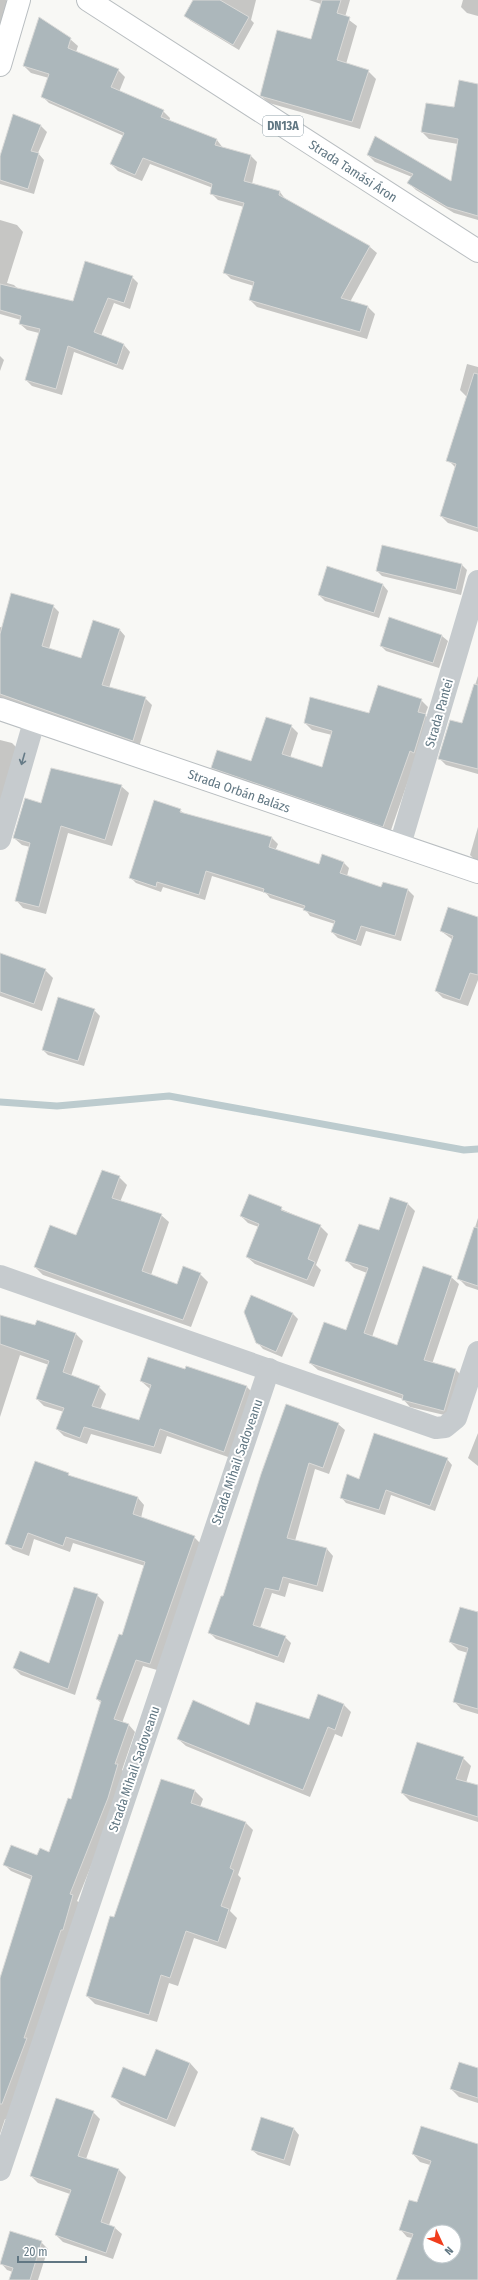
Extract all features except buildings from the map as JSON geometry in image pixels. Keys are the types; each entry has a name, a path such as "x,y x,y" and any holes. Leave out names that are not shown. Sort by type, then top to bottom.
{"main road":[{"path":"0,65 19,0"},
{"name":"Strada Tamási Áron","path":"88,0 478,251"},
{"name":"Strada Orbán Balázs","path":"0,709 34,722 478,872"}],"street":[{"name":"Strada Pantei","path":"400,845 478,581"},
{"path":"0,839 34,722"},
{"path":"0,1276 436,1428 445,1427 456,1418 478,1352"},
{"name":"Strada Mihail Sadoveanu","path":"0,2170 269,1369"}],"waterway":[{"path":"0,1102 57,1106 169,1096 464,1150 478,1149"}]}
